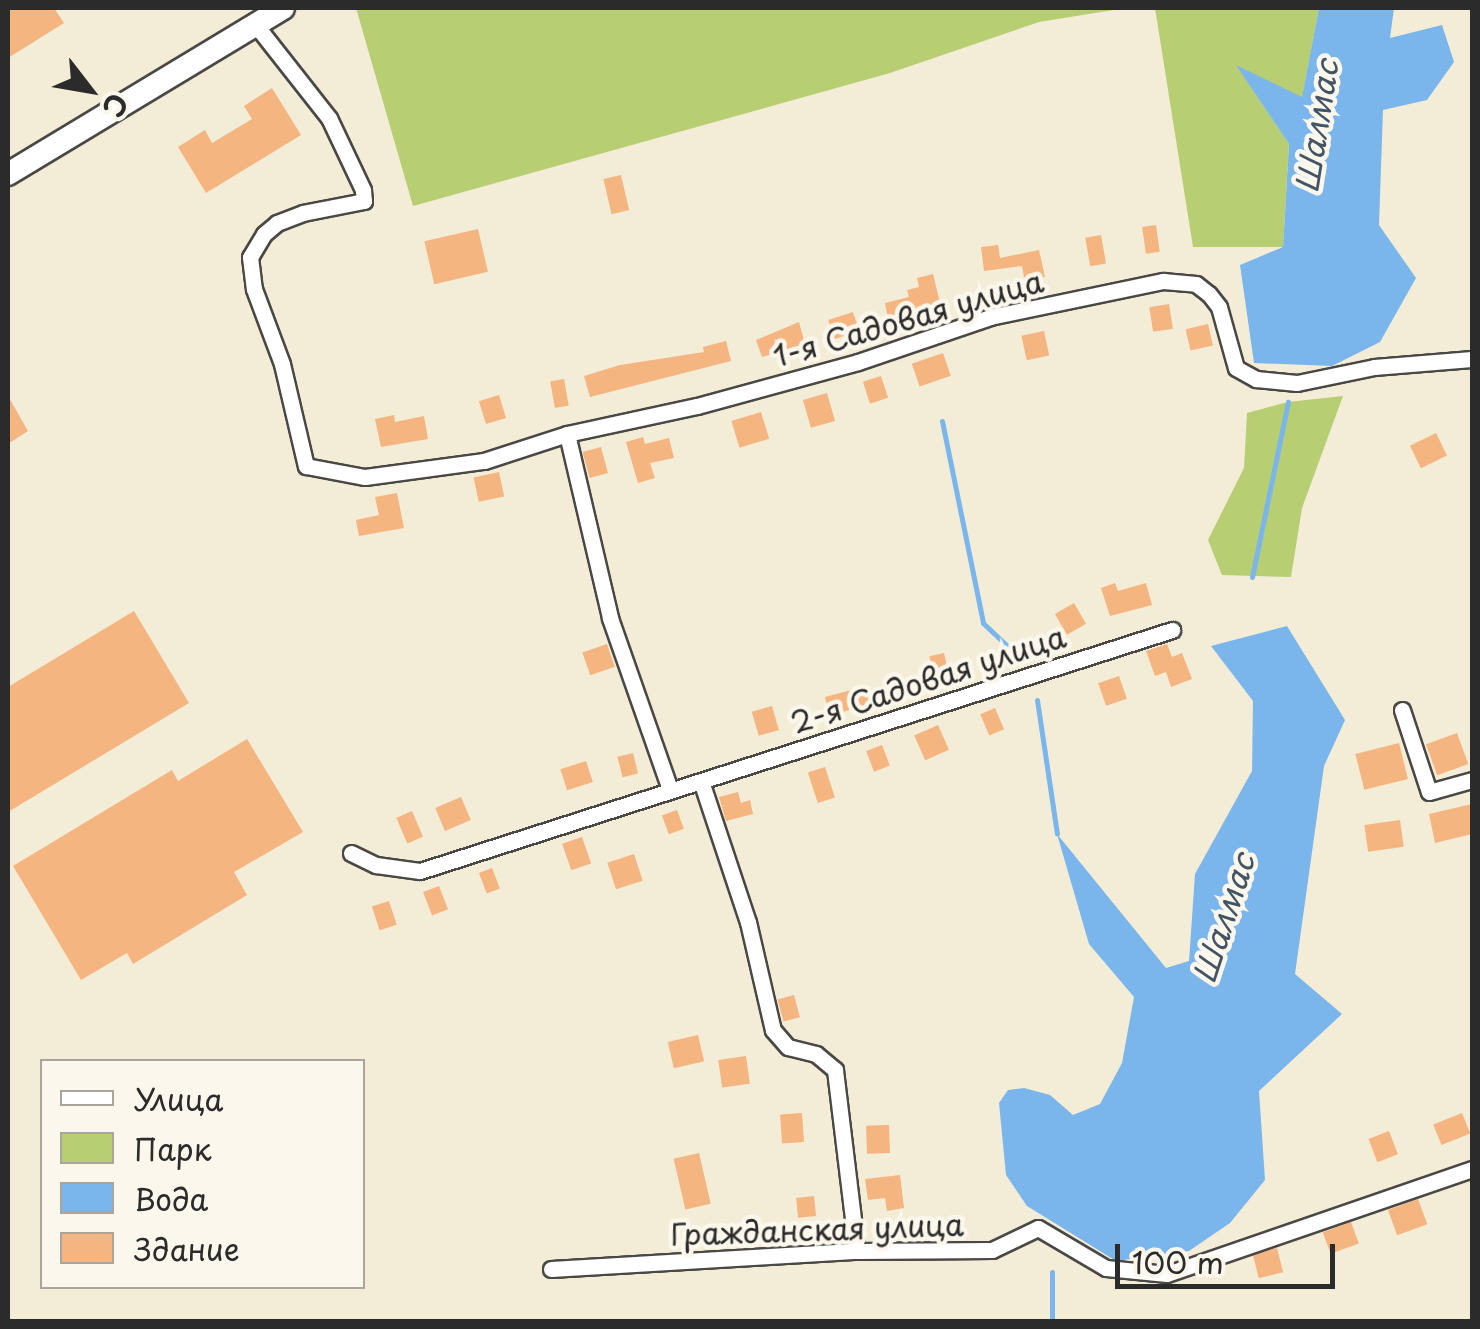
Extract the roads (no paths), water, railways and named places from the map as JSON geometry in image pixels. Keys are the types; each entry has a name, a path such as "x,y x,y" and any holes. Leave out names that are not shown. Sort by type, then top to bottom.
{"street":[{"path":"8,174 282,8"},
{"name":"1-я Садовая улица","path":"256,24 330,118 364,201 303,212 277,224 264,234 250,257 254,289 282,364 306,466 365,478 484,461 568,434 697,406 858,362 990,317 1163,281 1196,284 1209,294 1222,317 1236,368 1256,379 1297,383 1374,367 1472,359"},
{"path":"568,434 610,618 670,789"},
{"name":"2-я Садовая улица","path":"352,852 376,865 420,871 1172,630"},
{"path":"1402,710 1429,792 1472,780"},
{"path":"701,781 748,922 773,1030 788,1048 816,1054 835,1070 857,1251"},
{"name":"Гражданская улица","path":"551,1269 857,1251 992,1250 1038,1228 1106,1268 1167,1274 1472,1169"}],"water":[{"path":"1319,8 1394,8 1390,38 1442,25 1454,62 1427,100 1383,110 1379,225 1416,278 1380,342 1332,366 1254,363 1240,265 1283,247 1289,144 1236,65 1302,97"},
{"path":"1287,626 1345,720 1324,766 1295,974 1342,1014 1259,1091 1265,1180 1230,1223 1189,1251 1116,1261 1027,1206 1006,1175 999,1103 1008,1090 1024,1088 1050,1095 1073,1115 1100,1104 1122,1063 1134,997 1089,944 1057,834 1166,968 1189,961 1195,874 1252,771 1253,701 1211,646"}],"waterway":[{"name":"Шалмас","path":"1252,577 1288,402"},
{"path":"942,421 983,623 1021,659"},
{"path":"1037,700 1057,834"},
{"name":"Шалмас","path":"1052,1272 1052,1322"}]}
